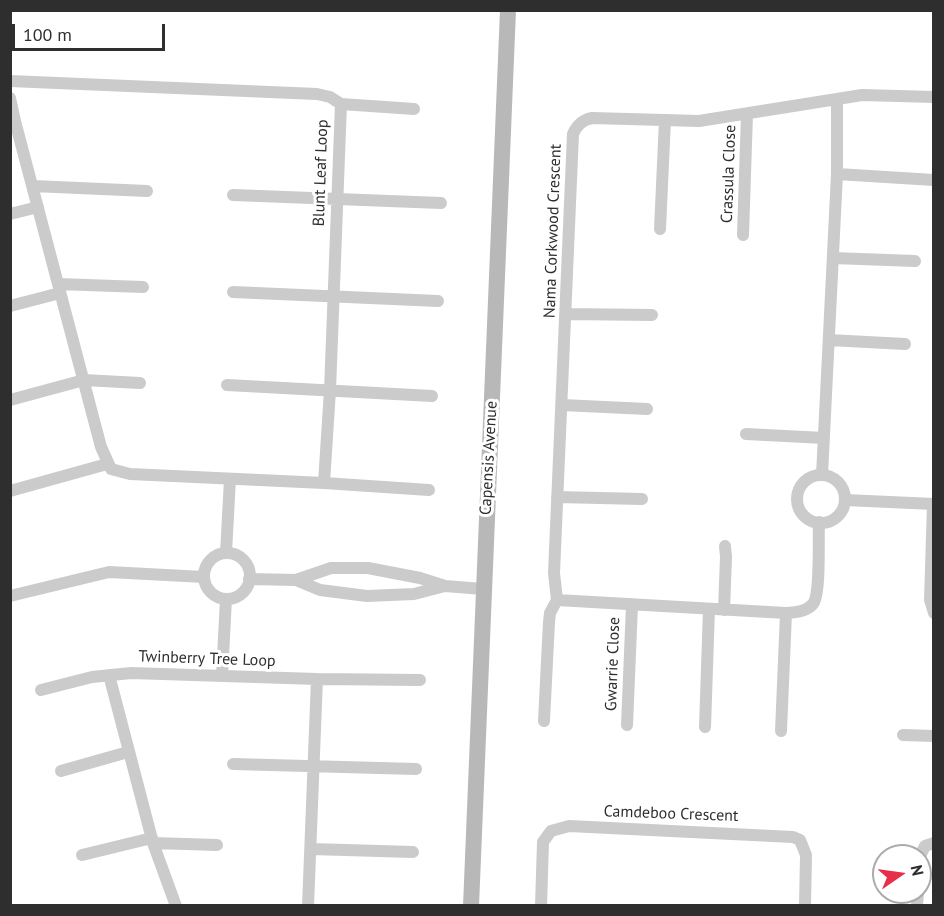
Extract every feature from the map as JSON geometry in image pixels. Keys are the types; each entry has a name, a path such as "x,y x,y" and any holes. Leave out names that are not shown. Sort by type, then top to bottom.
{"street":[{"name":"Capensis Avenue","path":"471,906 508,10"},
{"name":"Blunt Leaf Loop","path":"10,81 317,94 330,97 341,104 330,390 324,483"},
{"name":"Nama Corkwood Crescent","path":"557,600 554,573 557,497 573,134 576,128 583,121 592,118 699,121 862,95 933,97"},
{"path":"10,98 13,122 33,186 107,464 111,469 122,474 429,490"},
{"path":"822,475 837,174 837,100"},
{"path":"341,104 414,109"},
{"name":"Crassula Close","path":"743,235 747,114"},
{"path":"660,230 665,120"},
{"path":"837,174 933,180"},
{"path":"33,186 147,191"},
{"path":"232,195 441,203"},
{"path":"10,214 38,207"},
{"path":"833,258 915,261"},
{"path":"10,306 59,289 143,287"},
{"path":"233,292 438,301"},
{"path":"566,314 652,315"},
{"path":"829,340 905,344"},
{"path":"10,400 84,380 140,383"},
{"path":"227,385 432,396"},
{"path":"562,405 647,409"},
{"path":"746,434 824,438"},
{"path":"10,491 107,464"},
{"path":"822,475 830,477 841,486 845,500 839,514 834,519 819,522 804,516 800,509 798,493 807,480 822,475"},
{"path":"226,553 230,479"},
{"path":"557,497 642,499"},
{"path":"845,500 933,504 930,600 933,613"},
{"path":"544,721 549,622 557,600 786,613 805,610 815,602 817,593 819,522"},
{"path":"724,546 726,557 724,610"},
{"path":"226,553 233,554 244,561 249,579 242,593 226,599 208,590 204,577 204,570 210,560 226,553"},
{"path":"249,579 296,580 331,568 368,568 420,578 445,586 483,590"},
{"path":"10,596 109,572 204,577"},
{"path":"296,580 320,590 367,596 414,594 445,586"},
{"path":"222,676 226,599"},
{"name":"Gwarrie Close","path":"627,725 632,605"},
{"path":"705,727 709,609"},
{"path":"781,731 786,613"},
{"name":"Twinberry Tree Loop","path":"41,690 110,675 140,673 420,680"},
{"path":"110,675 128,752 153,840 176,906"},
{"path":"308,906 317,679"},
{"path":"903,735 933,736"},
{"path":"61,771 128,752"},
{"path":"233,764 416,769"},
{"name":"Camdeboo Crescent","path":"541,906 543,842 551,831 569,826 793,837 800,840 806,855 805,906"},
{"path":"82,855 153,840 216,845"},
{"path":"311,849 413,852"}]}
